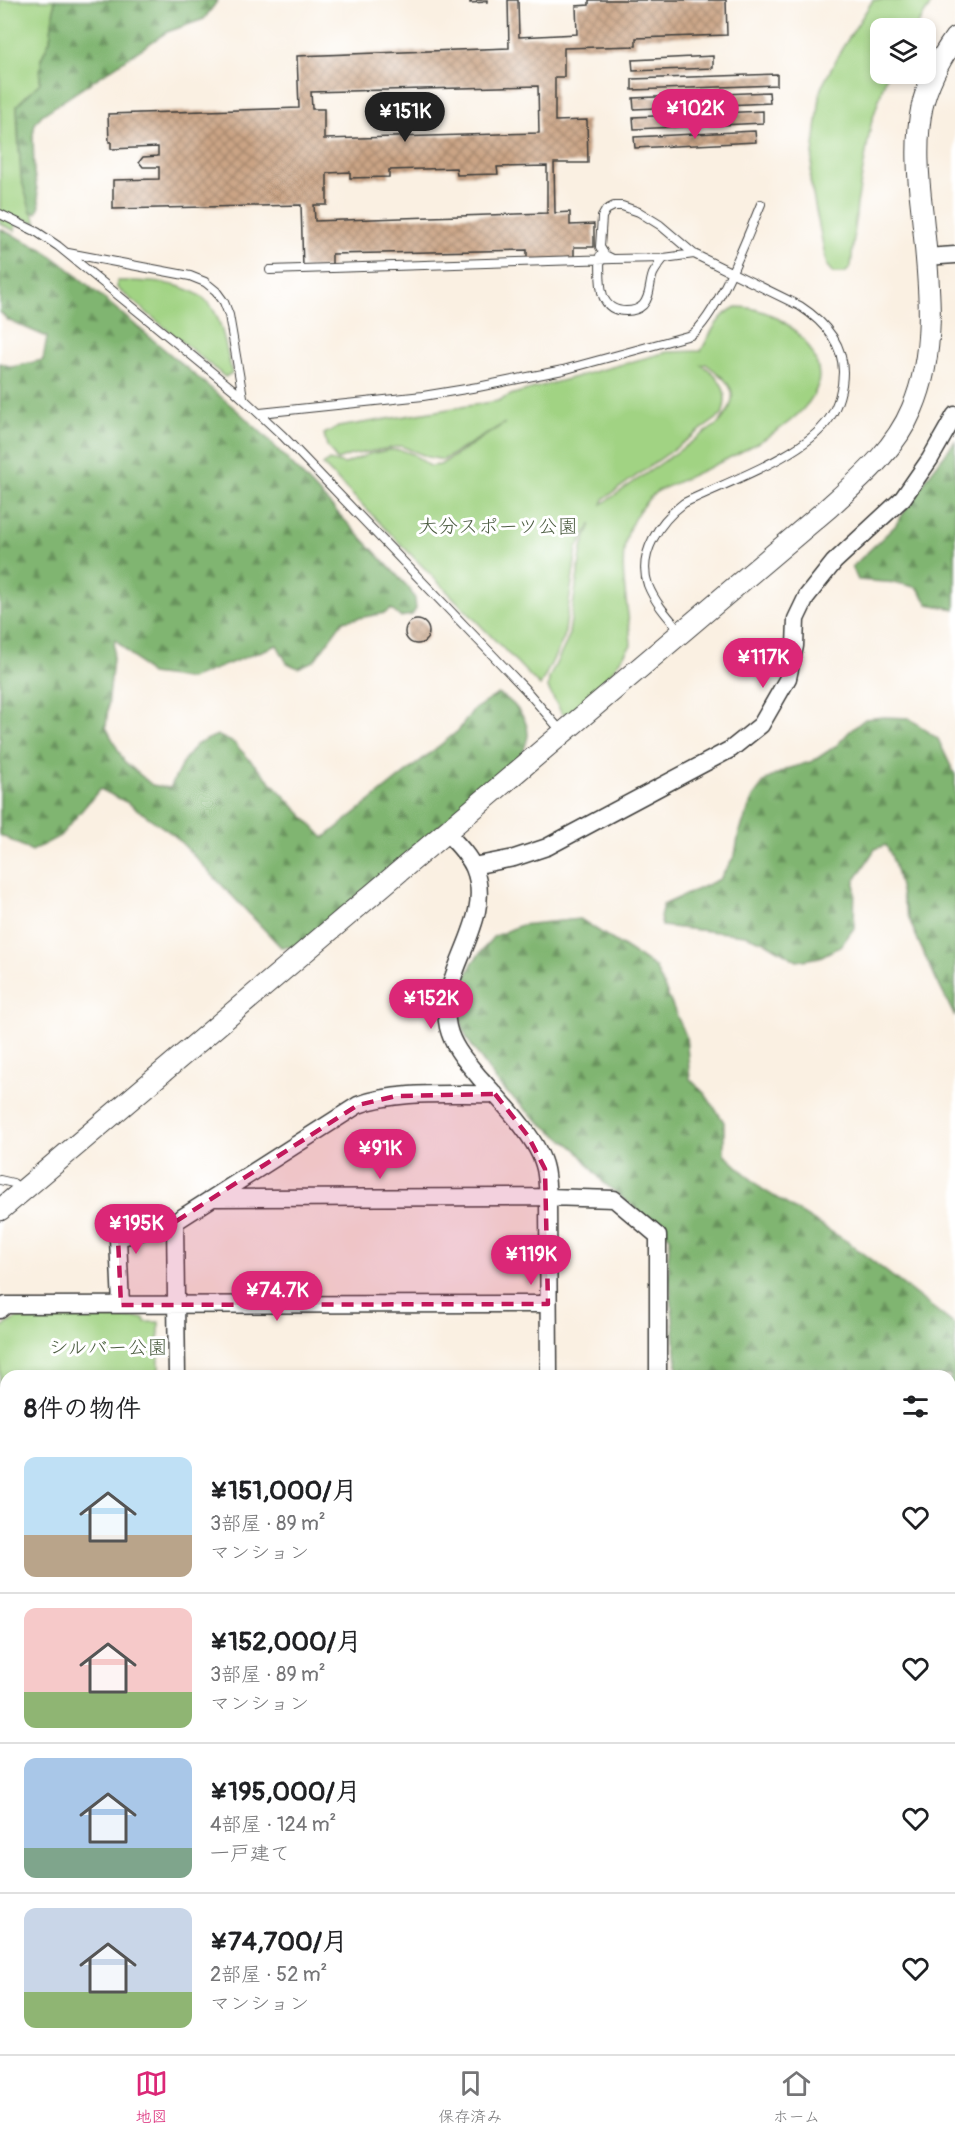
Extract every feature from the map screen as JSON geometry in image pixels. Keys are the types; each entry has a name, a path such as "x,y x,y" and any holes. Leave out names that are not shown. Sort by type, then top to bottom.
{"street":[{"path":"0,1210 840,497 883,454 899,433 912,409 927,354 929,303 919,176 919,130 922,109 937,66 955,38"},
{"path":"926,257 955,255"},
{"path":"473,866 514,858 547,847 731,749 761,725 788,678 795,646 796,619 807,596 834,562 903,498 930,459 955,415"},
{"path":"446,832 473,866 478,884 478,901 473,923 446,1004 447,1025 459,1054 512,1114 538,1151 545,1169 548,1197 549,1370"},
{"path":"121,1305 118,1238 175,1222 365,1102 396,1096 495,1094"},
{"path":"213,1198 548,1197 614,1199 658,1236 658,1370"},
{"path":"175,1222 177,1370"},
{"path":"0,1310 6,1305 548,1304"}],"lane":[{"path":"260,413 423,396 502,383 563,370 684,337 696,331 701,325 732,271 762,204"},
{"path":"664,258 653,274 648,298 644,304 638,309 622,311 608,305 603,298 600,286 602,218 606,210 614,206 622,206 660,225 694,254 800,306 822,322 837,345 842,358 842,385 838,403 830,418 810,438 762,466 684,503 657,530 646,563 646,578 657,602 681,632"},
{"path":"0,214 37,232 67,253 260,413 466,627 563,732"},
{"path":"600,247 605,255 613,259"},
{"path":"67,253 175,272 205,282 216,291 229,315 243,398"},
{"path":"270,270 664,258 694,254"},
{"path":"0,1180 13,1183 22,1191"}],"highlighted area":[{"path":"495,1094 528,1136 545,1169 548,1304 121,1305 118,1238 175,1222 358,1105 396,1096"}],"green space":[{"path":"0,0 55,0 50,40 41,59 40,83 17,105 23,180 37,223 17,217 15,231 0,224"},
{"path":"55,0 218,0 204,19 167,32 42,115 35,123 34,173 40,206 37,213 31,212 21,178 17,105 40,83 41,59 50,40"},
{"path":"873,0 934,0 922,18 870,18 870,84 884,84 871,124 857,204 851,267 845,273 833,273 827,266 810,180 821,88 843,47"},
{"path":"0,229 42,249 64,265 239,412 265,436 409,588 415,599 416,609 412,615 400,617 391,609 385,613 343,621 314,661 298,668 287,663 277,645 190,679 150,674 115,639 106,727 124,761 152,785 170,788 184,760 197,744 217,735 234,743 324,838 459,730 473,710 498,694 509,700 519,710 526,723 528,736 522,755 298,947 281,947 175,836 128,803 100,789 60,836 32,851 0,835 0,363 12,367 43,360 47,337 8,320 0,312"},
{"path":"117,281 145,281 175,285 201,297 211,306 218,319 232,373 225,377 117,288"},
{"name":"大分スポーツ公園","path":"736,307 755,309 790,326 808,345 817,364 819,377 816,390 805,406 789,422 768,437 656,492 640,509 630,527 623,564 631,645 608,677 570,714 562,714 548,688 549,678 568,639 582,547 591,524 577,548 564,638 540,686 323,465 329,460 345,464 369,454 401,450 413,454 430,466 440,465 505,423 443,460 428,457 401,446 351,455 337,460 327,446 324,434 338,427 498,401 513,394 667,352 701,351 715,326 730,310","holes":["706,364 722,377 731,390 731,405 727,413 719,423 602,504 604,499 722,415 724,393 715,375 702,365"]},
{"path":"955,441 955,609 928,604 918,588 898,583 858,580 852,567 895,526"},
{"path":"909,718 938,739 955,775 955,1017 910,921 886,845 875,849 855,880 854,928 841,946 820,957 797,961 767,943 745,935 662,926 660,917 663,905 720,879 735,855 739,833 753,797 766,780 787,769 813,761 836,746 865,719"},
{"path":"580,919 655,967 686,1036 690,1079 705,1094 724,1122 724,1154 762,1189 848,1242 955,1325 955,1370 678,1370 668,1261 670,1237 603,1182 576,1149 538,1121 500,1086 467,1039 459,1015 458,993 473,962 493,937 521,925"},
{"name":"シルバー公園","path":"17,1318 144,1318 145,1322 159,1322 159,1370 0,1370 0,1328"}],"building":[{"path":"470,0 487,0 487,2 470,3"},
{"path":"508,0 518,0 519,37 577,34 576,6 589,5 589,0 726,0 727,35 636,38 636,46 564,48 564,77 555,77 555,121 587,120 588,163 554,163 555,213 570,212 570,225 594,224 594,247 574,247 574,261 527,262 527,250 332,254 332,268 303,268 301,205 113,209 113,180 159,179 159,167 143,167 139,162 143,157 158,156 158,147 111,149 108,114 299,108 297,56 509,48","holes":["538,86 539,133 324,139 324,109 312,109 311,92","547,166 547,213 315,221 314,205 327,205 327,173 350,172 350,178 389,177 389,170 456,168 457,175 498,174 497,167"]},
{"path":"713,56 713,68 633,71 632,60"},
{"path":"777,74 777,85 632,90 632,79"},
{"path":"769,92 770,103 634,109 633,98"},
{"path":"763,111 763,123 634,129 633,117"},
{"path":"755,131 756,142 635,148 634,137"},
{"path":"417,620 426,623 429,632 426,641 417,644 408,641 405,632 408,623"}]}
